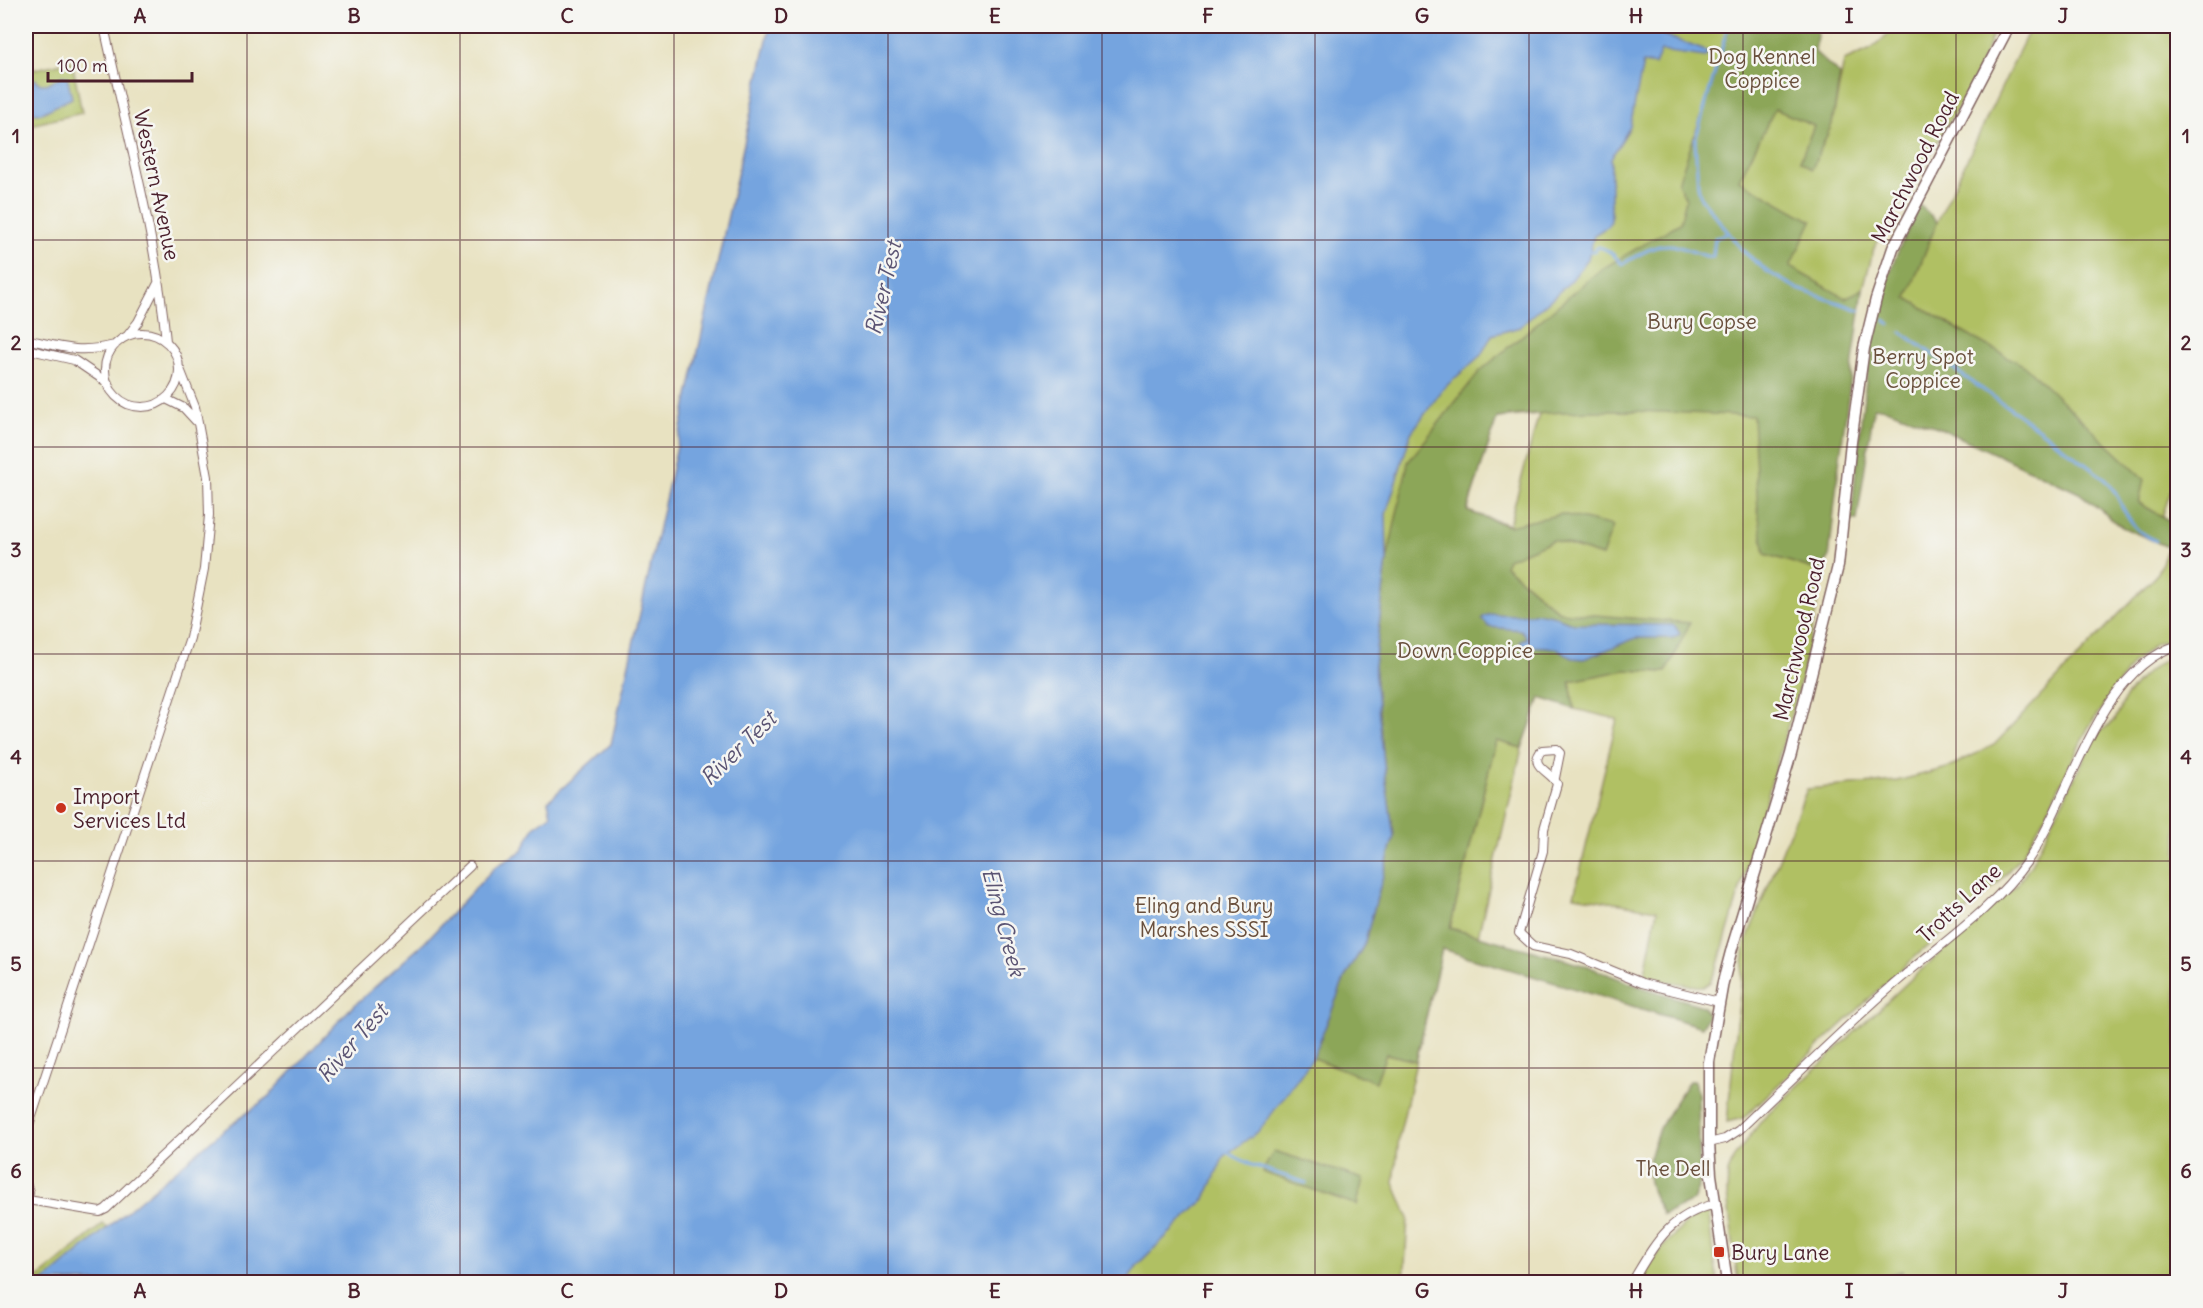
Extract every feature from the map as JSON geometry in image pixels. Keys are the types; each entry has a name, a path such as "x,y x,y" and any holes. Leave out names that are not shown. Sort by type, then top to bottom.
{"street":[{"name":"Western Avenue","path":"104,26 158,282 166,341"},
{"name":"Marchwood Road","path":"1727,1282 1715,1204 1709,1143 1709,1062 1719,1002 1732,948 1791,754 1838,566 1864,348 1876,299 1893,248 2009,26"},
{"name":"Western Avenue","path":"128,335 138,322 158,282"},
{"path":"26,1134 190,638 204,569 209,515 208,477 195,407 173,349 166,341 148,333 128,335 115,345 106,363 108,383"},
{"path":"26,339 70,350 87,350 115,345"},
{"path":"26,349 74,360 108,383 120,399 128,404 148,407 166,399 178,381 180,369"},
{"path":"166,399 184,408 196,422"},
{"name":"Trotts Lane","path":"1709,1143 1725,1139 1739,1130 1885,992 1996,897 2019,871 2038,843 2074,767 2120,690 2145,662 2162,650 2178,645"},
{"path":"1555,778 1557,784 1544,829 1543,851 1519,933 1533,946 1571,954 1642,983 1719,1002"},
{"path":"26,1183 29,1193 27,1204 100,1212 106,1209 470,866"},
{"path":"1632,1282 1673,1223 1694,1210 1715,1204"}],"green space":[{"name":"Eling and Bury Marshes SSSI","path":"1528,26 1808,26 1814,126 1800,161 1832,124 1844,61 1871,49 1899,26 1994,26 1994,32 1972,84 1874,248 1863,289 1765,554 1820,571 1816,611 1798,691 1717,968 1710,982 1703,987 1644,978 1657,910 1574,896 1617,719 1574,709 1570,681 1625,670 1666,672 1574,624 1505,566 1447,926 1399,1137 1394,1183 1408,1217 1404,1282 268,1282","holes":["1539,414 1509,525 1467,511 1497,418","1562,514 1602,556 1553,540 1507,559"]},
{"path":"1728,26 1818,26 1815,52 1840,75 1832,124 1812,169 1800,161 1814,126 1775,109 1739,180 1812,221 1790,267 1845,298 1863,289 1839,464 1829,558 1820,571 1765,554 1758,511 1753,416 1593,411 1497,418 1467,511 1509,526 1562,514 1613,526 1602,556 1553,540 1508,559 1505,566 1559,612 1690,623 1666,672 1625,670 1570,681 1574,709 1540,698 1522,748 1496,741 1450,928 1587,966 1635,985 1703,1006 1708,1016 1702,1027 1442,949 1416,1061 1386,1054 1376,1082 1313,1058 1345,977 1364,945 1394,836 1374,666 1387,560 1408,462 1479,372 1600,270 1680,223 1686,199 1678,183 1713,82"},
{"path":"2031,26 2177,26 2178,470 2162,517 2139,503 1964,333 1907,298 1937,222"},
{"path":"72,61 82,113 26,126 26,71"},
{"name":"Berry Spot Coppice","path":"1920,205 1937,222 1907,298 1964,333 2025,366 2144,479 2139,503 2177,525 2177,551 2122,527 2079,493 1940,428 1874,407 1857,520 1851,520 1865,388 1877,321 1895,259"},
{"path":"2168,547 2177,551 2177,638 2155,644 2131,665 2088,728 2046,814 2022,855 1996,885 1886,983 1743,1118 1727,1122 1745,944 1807,789 1897,781 1947,768 1994,745 2158,573"},
{"path":"2177,654 2177,1282 1905,1282 1902,1272 1862,1282 1738,1282 1727,1194 1728,1173 1734,1157 1762,1120 1911,979 2016,886 2031,864 2096,735 2115,720 2125,698 2141,677 2164,660"},
{"path":"1496,741 1522,748 1478,936 1450,928"},
{"name":"The Dell","path":"1689,1081 1695,1081 1698,1094 1700,1182 1693,1201 1663,1215 1651,1190 1648,1176 1649,1162 1652,1147 1665,1118"},
{"path":"1274,1151 1363,1179 1357,1205 1262,1172"},
{"path":"1702,1210 1709,1214 1718,1282 1639,1282 1667,1243"},
{"path":"103,1224 108,1227 88,1244 69,1282 33,1282"},
{"path":"1902,1271 1905,1282 1862,1282"}],"water":[{"path":"770,26 1634,26 1634,29 1653,31 1708,52 1705,57 1661,51 1655,65 1643,63 1630,127 1611,158 1611,221 1607,227 1594,235 1588,259 1571,281 1520,327 1492,335 1481,355 1443,389 1411,433 1386,514 1387,560 1374,666 1394,836 1364,945 1345,977 1313,1058 1259,1131 1224,1156 1205,1199 1138,1264 1126,1282 43,1282 220,1133 267,1098 349,1010 424,943 495,867 522,851 534,827 551,815 548,801 611,744"},
{"path":"62,76 67,77 72,98 42,113 26,112 26,85 35,79 40,84 47,84"},
{"path":"1540,613 1574,624 1670,625 1675,626 1680,634 1673,638 1636,638 1584,659 1572,658 1558,649 1522,646 1520,642 1527,638 1521,630 1489,627 1482,619 1484,616 1493,614"}],"waterway":[{"path":"1728,26 1695,141 1701,198 1743,251 1768,272 1798,289 1860,310"},
{"path":"1587,251 1594,251 1598,247 1605,249 1622,264 1648,250 1669,245 1709,257 1713,256 1715,238 1728,233"},
{"path":"1885,320 1890,324"},
{"path":"1901,332 2039,429 2106,480 2130,521 2145,535 2156,541"},
{"path":"2168,547 2178,551"},
{"path":"1228,1153 1252,1165 1306,1183"}],"place":[{"name":"Import Services Ltd","path":"61,808"},
{"name":"Bury Lane","path":"1719,1252"}],"park label":[{"name":"Dog Kennel Coppice","path":"1762,68"},
{"name":"Bury Copse","path":"1702,321"},
{"name":"Down Coppice","path":"1465,650"}],"water label":[{"name":"River Test","path":"883,288"},
{"name":"River Test","path":"738,748"},
{"name":"Eling Creek","path":"1004,922"},
{"name":"River Test","path":"352,1043"}]}
